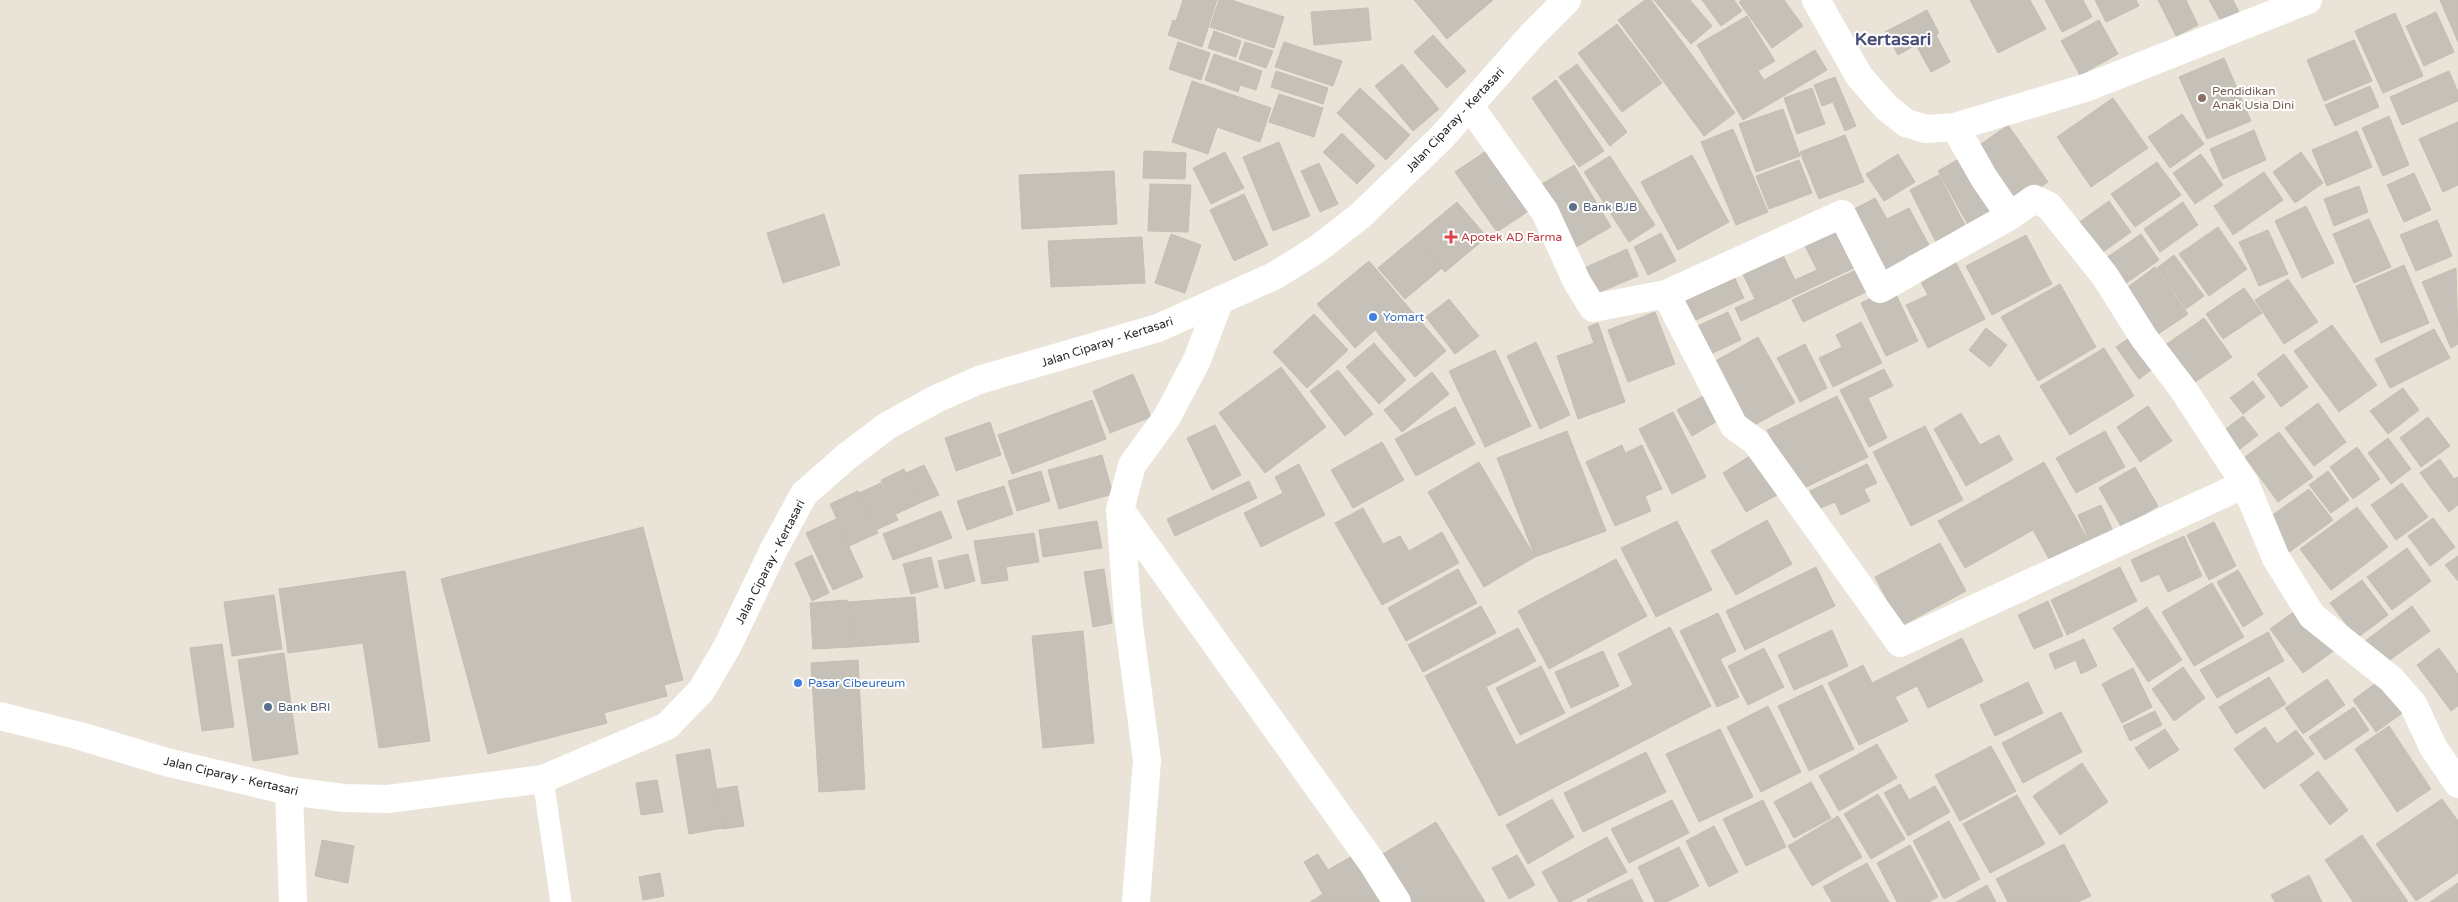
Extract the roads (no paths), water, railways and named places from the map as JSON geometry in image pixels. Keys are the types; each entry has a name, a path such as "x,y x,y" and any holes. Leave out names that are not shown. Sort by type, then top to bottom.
{"street":[{"name":"Jalan Ciparay - Kertasari","path":"0,716 80,736 166,762 289,791 344,798 388,799 544,779 667,726 701,691 727,647 766,565 804,494 846,457 887,426 936,398 979,380 1158,328 1274,276 1316,250 1360,216 1388,190 1470,106 1532,35 1567,0"},
{"path":"1816,0 1859,76 1886,107 1906,123 1926,129 1955,128 2088,87 2308,0"},
{"path":"1470,106 1545,212 1577,282 1593,308 1666,294 1842,214 1880,288 2010,216 2034,199 2049,206 2105,276 2144,338 2183,389 2246,484 2276,558 2312,616 2391,679 2413,704 2433,747 2458,784"},
{"path":"1955,128 1984,178 2010,216"},
{"path":"1666,294 1734,426 1756,442 1900,643 2246,484"},
{"path":"1136,902 1147,760 1128,617 1120,510 1132,465 1168,417 1197,360 1219,302"},
{"path":"1120,510 1371,861 1397,902"},
{"path":"289,791 293,902"}],"lane":[{"path":"544,779 561,902"}],"place":[{"name":"Pendidikan Anak Usia Dini","path":"2202,98"},
{"name":"Bank BJB","path":"1573,207"},
{"name":"Apotek AD Farma","path":"1451,237"},
{"name":"Yomart","path":"1373,317"},
{"name":"Pasar Cibeureum","path":"798,683"},
{"name":"Bank BRI","path":"268,707"}],"district":[{"name":"Kertasari","path":"1893,39"}]}
